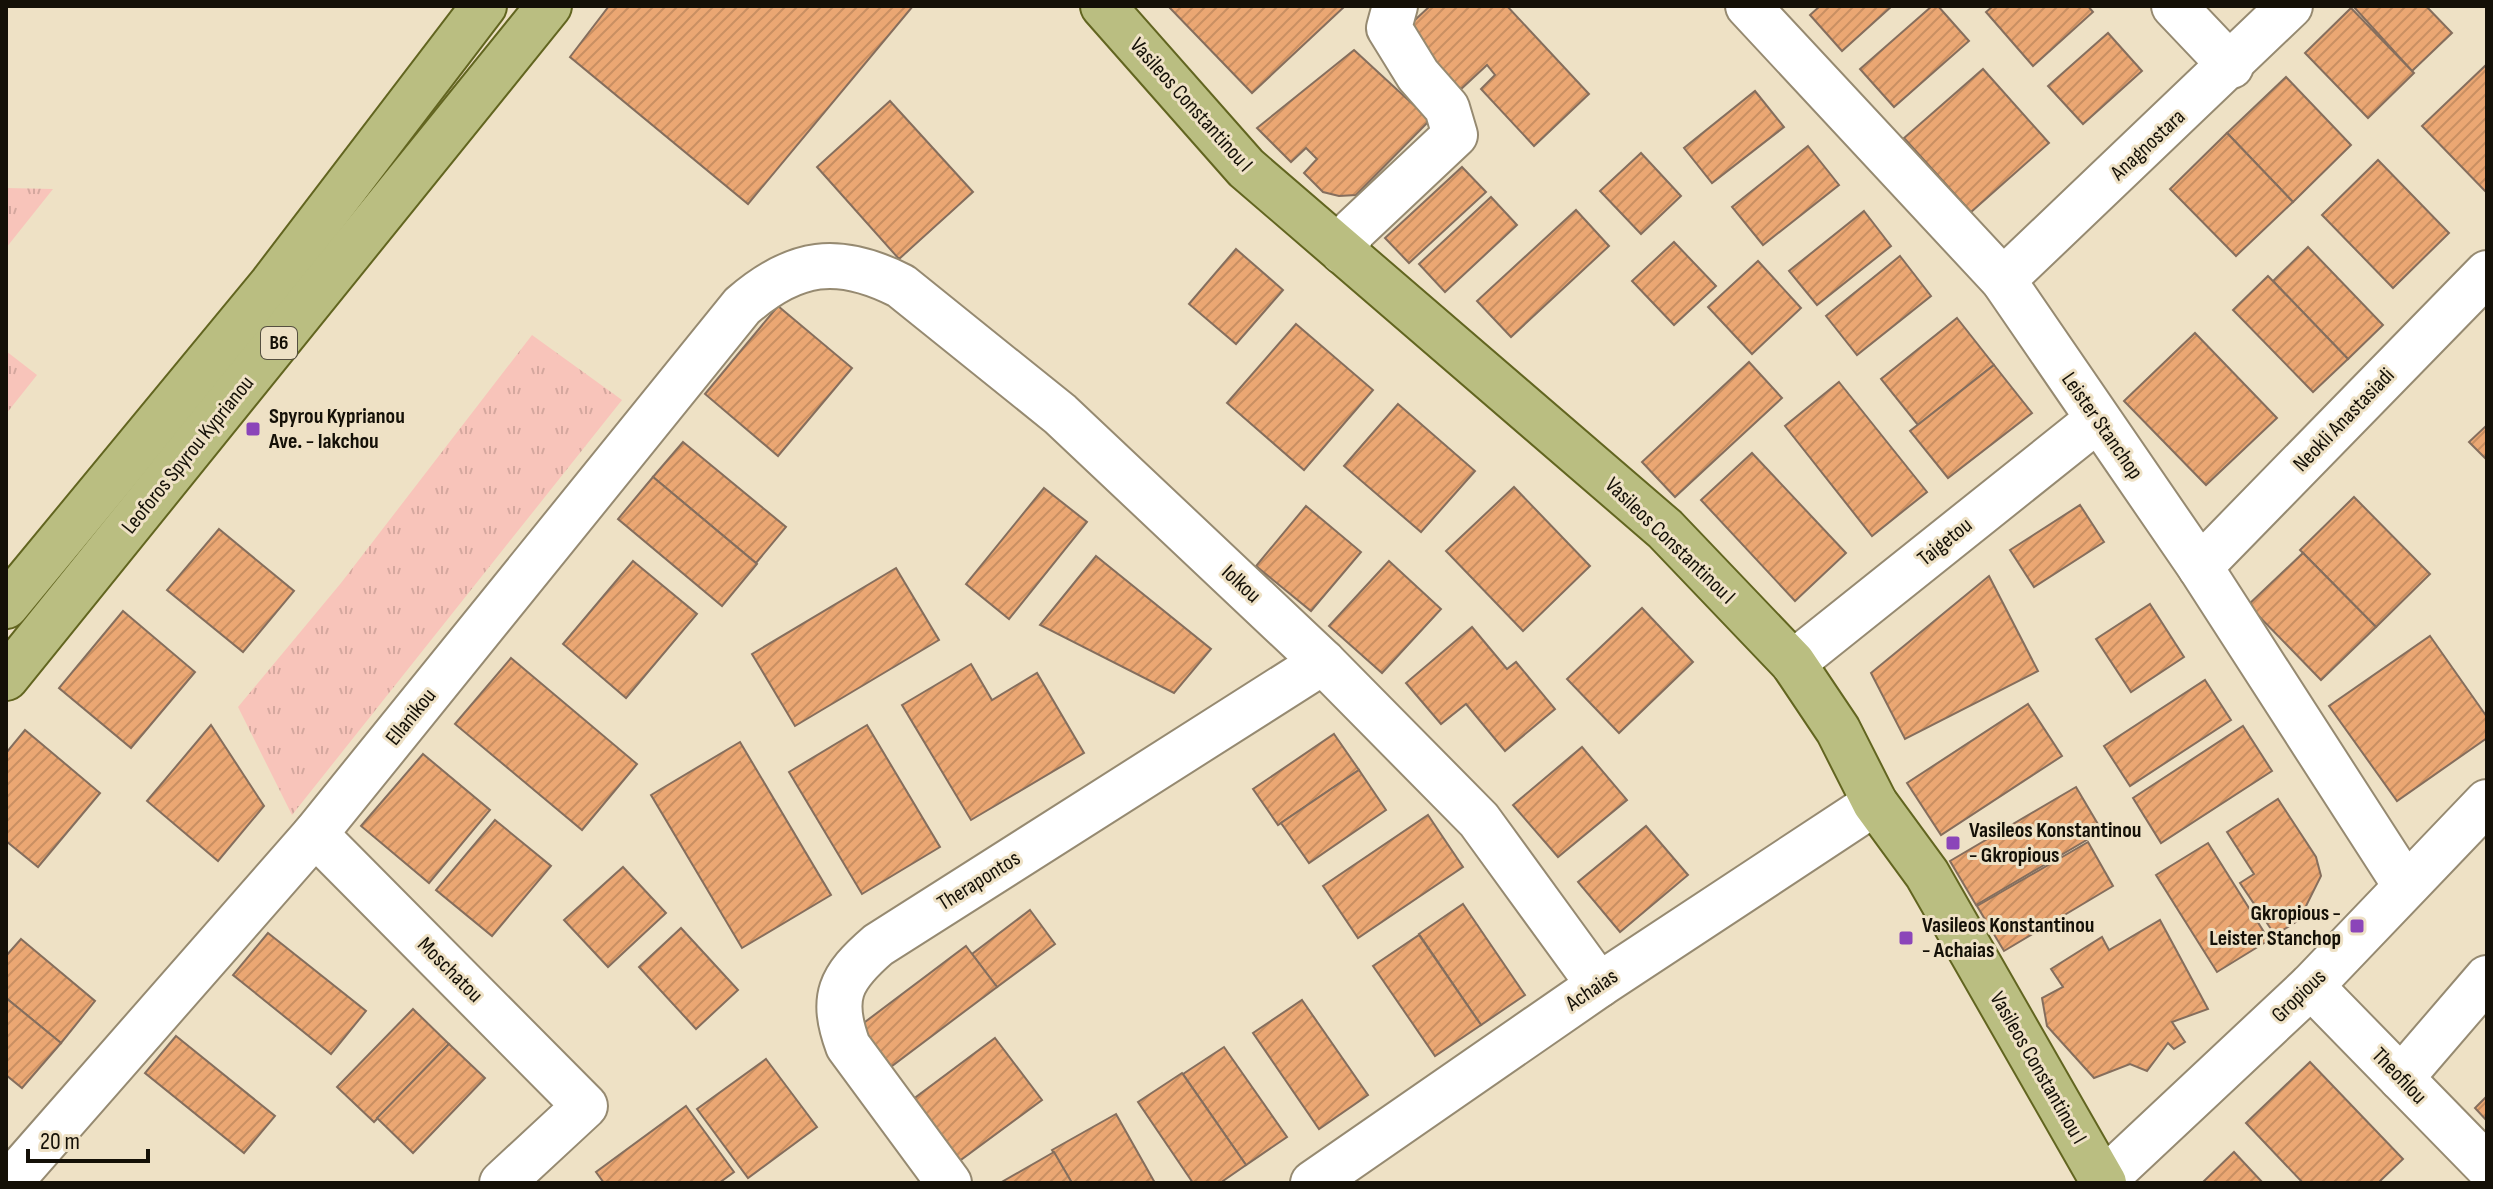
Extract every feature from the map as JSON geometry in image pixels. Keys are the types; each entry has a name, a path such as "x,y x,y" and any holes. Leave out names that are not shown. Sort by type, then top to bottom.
{"main road":[{"name":"Leoforos Spyrou Kyprianou","path":"6,606 271,285 484,6"},
{"name":"Leoforos Spyrou Kyprianou","path":"6,678 549,6"},
{"name":"Vasileos Constantinou I","path":"1103,6 1246,168 1665,529 1793,663 1838,730 1875,803 1927,874 2104,1182"}],"street":[{"path":"1343,252 1353,231 1455,135 1447,108 1418,75 1389,28 1395,6"},
{"name":"Leister Stanchop","path":"1748,6 1823,82 2003,280 2200,567 2405,885"},
{"path":"2174,6 2231,66"},
{"name":"Anagnostara","path":"2003,280 2231,66 2290,6"},
{"name":"Iolkou","path":"818,266 873,272 901,286 1060,414 1323,662 1479,820 1599,985"},
{"name":"Ellanikou","path":"9,1183 315,834 742,306 767,284 792,271 818,266"},
{"name":"Neokli Anastasiadi","path":"2200,567 2487,273"},
{"name":"Taigetou","path":"1793,663 2097,420"},
{"name":"Therapontos","path":"949,1183 848,1046 839,1021 838,993 855,965 878,945 1323,662"},
{"name":"Gropious","path":"2104,1182 2311,986 2487,802"},
{"name":"Achaias","path":"1313,1183 1599,985 1875,803"},
{"name":"Moschatou","path":"315,834 585,1106 502,1183"},
{"path":"2401,1078 2487,978"},
{"name":"Theofilou","path":"2311,986 2487,1166"}],"green space":[{"path":"6,188 53,189 6,248"},
{"path":"532,335 622,400 292,815 238,707 341,583"},
{"path":"6,351 37,375 6,414"}],"building":[{"path":"609,6 913,6 748,204 570,57"},
{"path":"1168,6 1345,6 1252,93"},
{"path":"1430,6 1507,6 1589,94 1534,146 1481,89 1495,75 1487,65 1460,90 1404,30"},
{"path":"1820,6 1892,6 1842,51 1810,15"},
{"path":"1932,6 1938,6 1969,41 1894,107 1860,69"},
{"path":"1993,6 2088,6 2093,12 2033,66 1986,12"},
{"path":"2353,6 2426,6 2452,33 2412,71"},
{"path":"2351,8 2414,73 2368,118 2305,53"},
{"path":"2108,33 2142,71 2083,124 2048,86"},
{"path":"1354,50 1430,120 1356,195 1339,196 1323,192 1304,173 1317,159 1306,148 1291,162 1257,128"},
{"path":"2487,66 2487,193 2422,126"},
{"path":"1983,69 2049,143 1971,212 1904,138"},
{"path":"2286,77 2351,145 2293,202 2227,133"},
{"path":"1755,91 1784,127 1712,183 1684,148"},
{"path":"890,101 973,192 899,259 817,167"},
{"path":"2227,133 2293,202 2236,256 2170,189"},
{"path":"1808,146 1839,185 1763,245 1732,207"},
{"path":"1641,153 1681,196 1641,234 1600,191"},
{"path":"2378,160 2449,233 2393,288 2322,215"},
{"path":"1462,167 1486,192 1409,263 1385,238"},
{"path":"1491,197 1517,225 1445,292 1419,264"},
{"path":"1576,210 1609,246 1511,337 1477,301"},
{"path":"1864,211 1891,246 1817,305 1789,271"},
{"path":"1674,242 1716,286 1674,325 1632,281"},
{"path":"2308,247 2383,325 2348,359 2273,281"},
{"path":"1236,249 1283,290 1236,344 1189,304"},
{"path":"1900,256 1931,296 1857,355 1826,316"},
{"path":"1758,261 1801,308 1752,354 1708,307"},
{"path":"2268,276 2348,359 2313,392 2233,310"},
{"path":"778,306 852,368 778,456 705,394"},
{"path":"1957,318 1994,365 1918,425 1881,379"},
{"path":"1296,324 1373,390 1304,470 1227,403"},
{"path":"2195,333 2277,418 2206,485 2124,401"},
{"path":"1749,362 1782,398 1675,497 1642,462"},
{"path":"1994,365 2032,413 1948,478 1910,431"},
{"path":"1839,382 1927,492 1872,536 1785,426"},
{"path":"1398,404 1475,471 1421,532 1344,466"},
{"path":"2487,425 2487,460 2469,442"},
{"path":"683,442 786,527 756,563 653,477"},
{"path":"1752,453 1846,553 1795,601 1701,500"},
{"path":"653,477 757,564 722,606 618,519"},
{"path":"1514,487 1590,566 1523,631 1446,551"},
{"path":"1044,488 1087,522 1009,619 966,584"},
{"path":"2354,497 2430,574 2376,627 2300,550"},
{"path":"2080,505 2104,542 2034,587 2010,550"},
{"path":"1306,506 1361,552 1311,611 1256,566"},
{"path":"219,529 294,591 243,652 167,590"},
{"path":"2303,553 2376,627 2321,680 2248,605"},
{"path":"1096,556 1211,649 1174,693 1040,625"},
{"path":"633,561 697,614 626,698 563,644"},
{"path":"1389,561 1441,609 1382,673 1329,626"},
{"path":"896,568 939,640 795,726 752,654"},
{"path":"1989,576 2038,671 1905,739 1871,673"},
{"path":"2150,604 2184,657 2131,692 2096,639"},
{"path":"1642,608 1693,662 1619,733 1567,679"},
{"path":"123,611 195,672 131,748 59,688"},
{"path":"1472,627 1507,669 1516,662 1555,709 1505,751 1466,704 1441,724 1406,683"},
{"path":"2430,636 2487,717 2487,738 2397,801 2329,706"},
{"path":"511,658 637,764 582,830 455,724"},
{"path":"971,664 992,700 1037,673 1084,753 971,820 902,705"},
{"path":"2205,680 2231,720 2130,786 2104,746"},
{"path":"2028,704 2062,756 1941,835 1907,783"},
{"path":"211,725 264,806 218,861 147,801"},
{"path":"867,725 940,847 862,894 789,772"},
{"path":"2243,726 2272,771 2161,843 2133,798"},
{"path":"25,730 100,793 38,867 6,841 6,753"},
{"path":"1334,734 1359,770 1278,825 1253,789"},
{"path":"740,742 831,895 742,948 651,795"},
{"path":"1582,747 1627,800 1558,857 1513,805"},
{"path":"423,754 490,810 429,883 361,826"},
{"path":"1359,770 1386,810 1309,863 1281,823"},
{"path":"2076,787 2102,831 1976,905 1950,861"},
{"path":"2278,799 2316,857 2321,876 2299,920 2275,935 2240,883 2254,874 2227,832"},
{"path":"1428,815 1463,867 1358,938 1323,886"},
{"path":"495,820 551,866 492,936 436,890"},
{"path":"1646,826 1688,875 1620,932 1578,882"},
{"path":"2088,842 2113,886 2004,951 1977,906"},
{"path":"2208,843 2269,940 2217,972 2156,875"},
{"path":"623,867 666,913 608,967 564,920"},
{"path":"1463,904 1525,995 1481,1025 1419,934"},
{"path":"1030,910 1055,944 997,987 972,954"},
{"path":"2160,920 2208,1009 2172,1022 2185,1042 2174,1049 2168,1043 2147,1071 2130,1064 2094,1078 2047,1026 2042,998 2063,987 2051,969 2102,937 2109,950"},
{"path":"681,928 738,990 696,1029 639,967"},
{"path":"268,933 366,1011 331,1054 233,975"},
{"path":"1419,935 1481,1025 1435,1056 1373,966"},
{"path":"21,939 95,1001 61,1043 6,998 6,956"},
{"path":"966,946 997,987 888,1069 857,1028"},
{"path":"6,998 61,1043 22,1088 6,1075"},
{"path":"1302,1000 1368,1095 1319,1129 1253,1033"},
{"path":"413,1009 449,1044 374,1122 337,1087"},
{"path":"176,1036 275,1116 244,1153 145,1073"},
{"path":"995,1038 1042,1100 958,1162 912,1100"},
{"path":"449,1044 485,1078 413,1153 377,1118"},
{"path":"1224,1047 1287,1137 1246,1165 1183,1074"},
{"path":"766,1059 817,1127 748,1178 697,1109"},
{"path":"2310,1062 2403,1159 2378,1183 2303,1183 2246,1123"},
{"path":"1182,1073 1246,1165 1220,1183 1193,1183 1138,1102"},
{"path":"2487,1096 2487,1121 2475,1108"},
{"path":"686,1106 734,1172 719,1183 604,1183 596,1172"},
{"path":"1116,1114 1155,1183 1072,1183 1052,1150"},
{"path":"1054,1152 1072,1183 1000,1183"},
{"path":"2234,1152 2263,1183 2202,1183"}],"place":[{"name":"Spyrou Kyprianou Ave. - Iakchou","path":"253,429"},
{"name":"Vasileos Konstantinou - Gkropious","path":"1953,843"},
{"name":"Gkropious - Leister Stanchop","path":"2357,926"},
{"name":"Vasileos Konstantinou - Achaias","path":"1906,938"}]}
